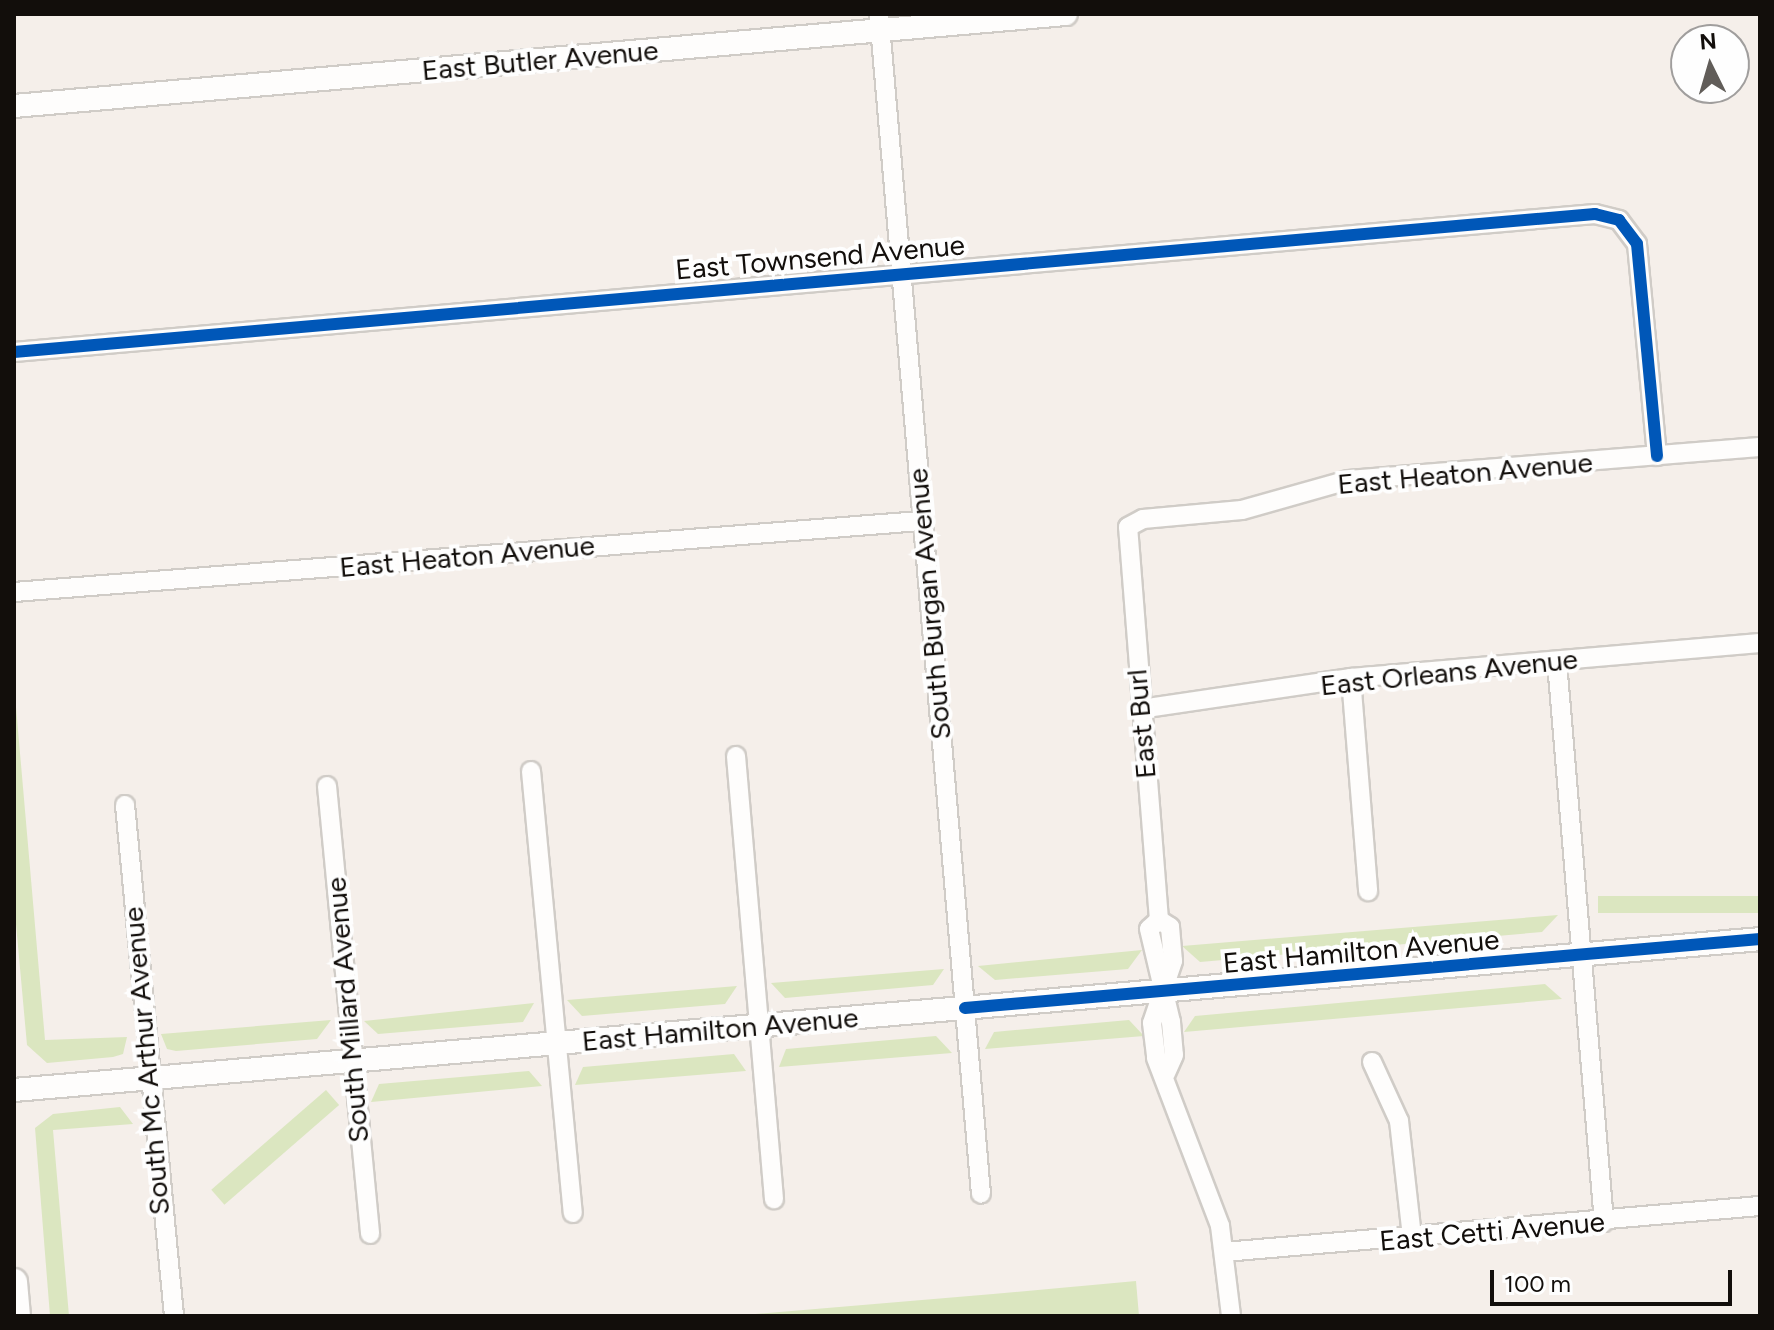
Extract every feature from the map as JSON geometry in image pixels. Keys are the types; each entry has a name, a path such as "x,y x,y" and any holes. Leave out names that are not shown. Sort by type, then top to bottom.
{"main road":[{"path":"14,1282 17,1316"}],"street":[{"name":"East Butler Avenue","path":"14,106 880,22 1066,14"},
{"name":"South Burgan Avenue","path":"880,22 981,1194"},
{"name":"East Townsend Avenue","path":"14,352 1595,214 1627,227 1638,253 1657,456"},
{"name":"East Heaton Avenue","path":"1128,527 1143,519 1242,510 1348,480 1760,447"},
{"name":"East Heaton Avenue","path":"14,592 921,521"},
{"name":"East Burl","path":"1128,527 1159,920 1149,929 1162,992 1152,1023 1156,1058 1166,1073 1224,1252 1231,1316"},
{"name":"East Orleans Avenue","path":"1140,709 1351,678 1760,643"},
{"path":"1557,662 1604,1222"},
{"path":"1351,678 1368,891"},
{"path":"736,756 774,1199"},
{"path":"531,771 554,1044 573,1213"},
{"name":"South Millard Avenue","path":"327,786 351,1062 370,1234"},
{"name":"South Mc Arthur Avenue","path":"125,805 146,1079 174,1316"},
{"name":"East Hamilton Avenue","path":"14,1090 1760,939"},
{"path":"1372,1062 1399,1121 1412,1237"},
{"name":"East Cetti Avenue","path":"1224,1252 1604,1222 1760,1206"}],"green space":[{"path":"14,684 45,1040 127,1037 123,1054 113,1057 47,1063 27,1045 14,902"},
{"path":"1598,896 1760,896 1760,913 1598,913"},
{"path":"1558,915 1542,932 1200,962 1182,946"},
{"path":"1142,950 1128,969 995,980 978,966"},
{"path":"944,969 933,985 785,998 771,983"},
{"path":"1545,984 1562,999 1184,1032 1195,1016"},
{"path":"737,986 725,1004 582,1016 567,1000"},
{"path":"534,1003 523,1022 378,1034 364,1021"},
{"path":"331,1020 317,1039 176,1051 167,1049 161,1034"},
{"path":"1129,1020 1144,1036 985,1049 994,1032"},
{"path":"936,1036 952,1053 779,1067 786,1049"},
{"path":"734,1054 746,1071 575,1085 583,1067"},
{"path":"529,1071 542,1086 371,1102 379,1084"},
{"path":"326,1090 339,1105 224,1205 211,1190"},
{"path":"120,1107 133,1124 53,1130 69,1316 50,1316 35,1128 53,1114"},
{"path":"1136,1281 1139,1316 732,1316 993,1294"}],"cycle path":[{"path":"14,352 1595,214 1619,220 1637,244 1657,456"},
{"path":"965,1008 1760,939"}]}
